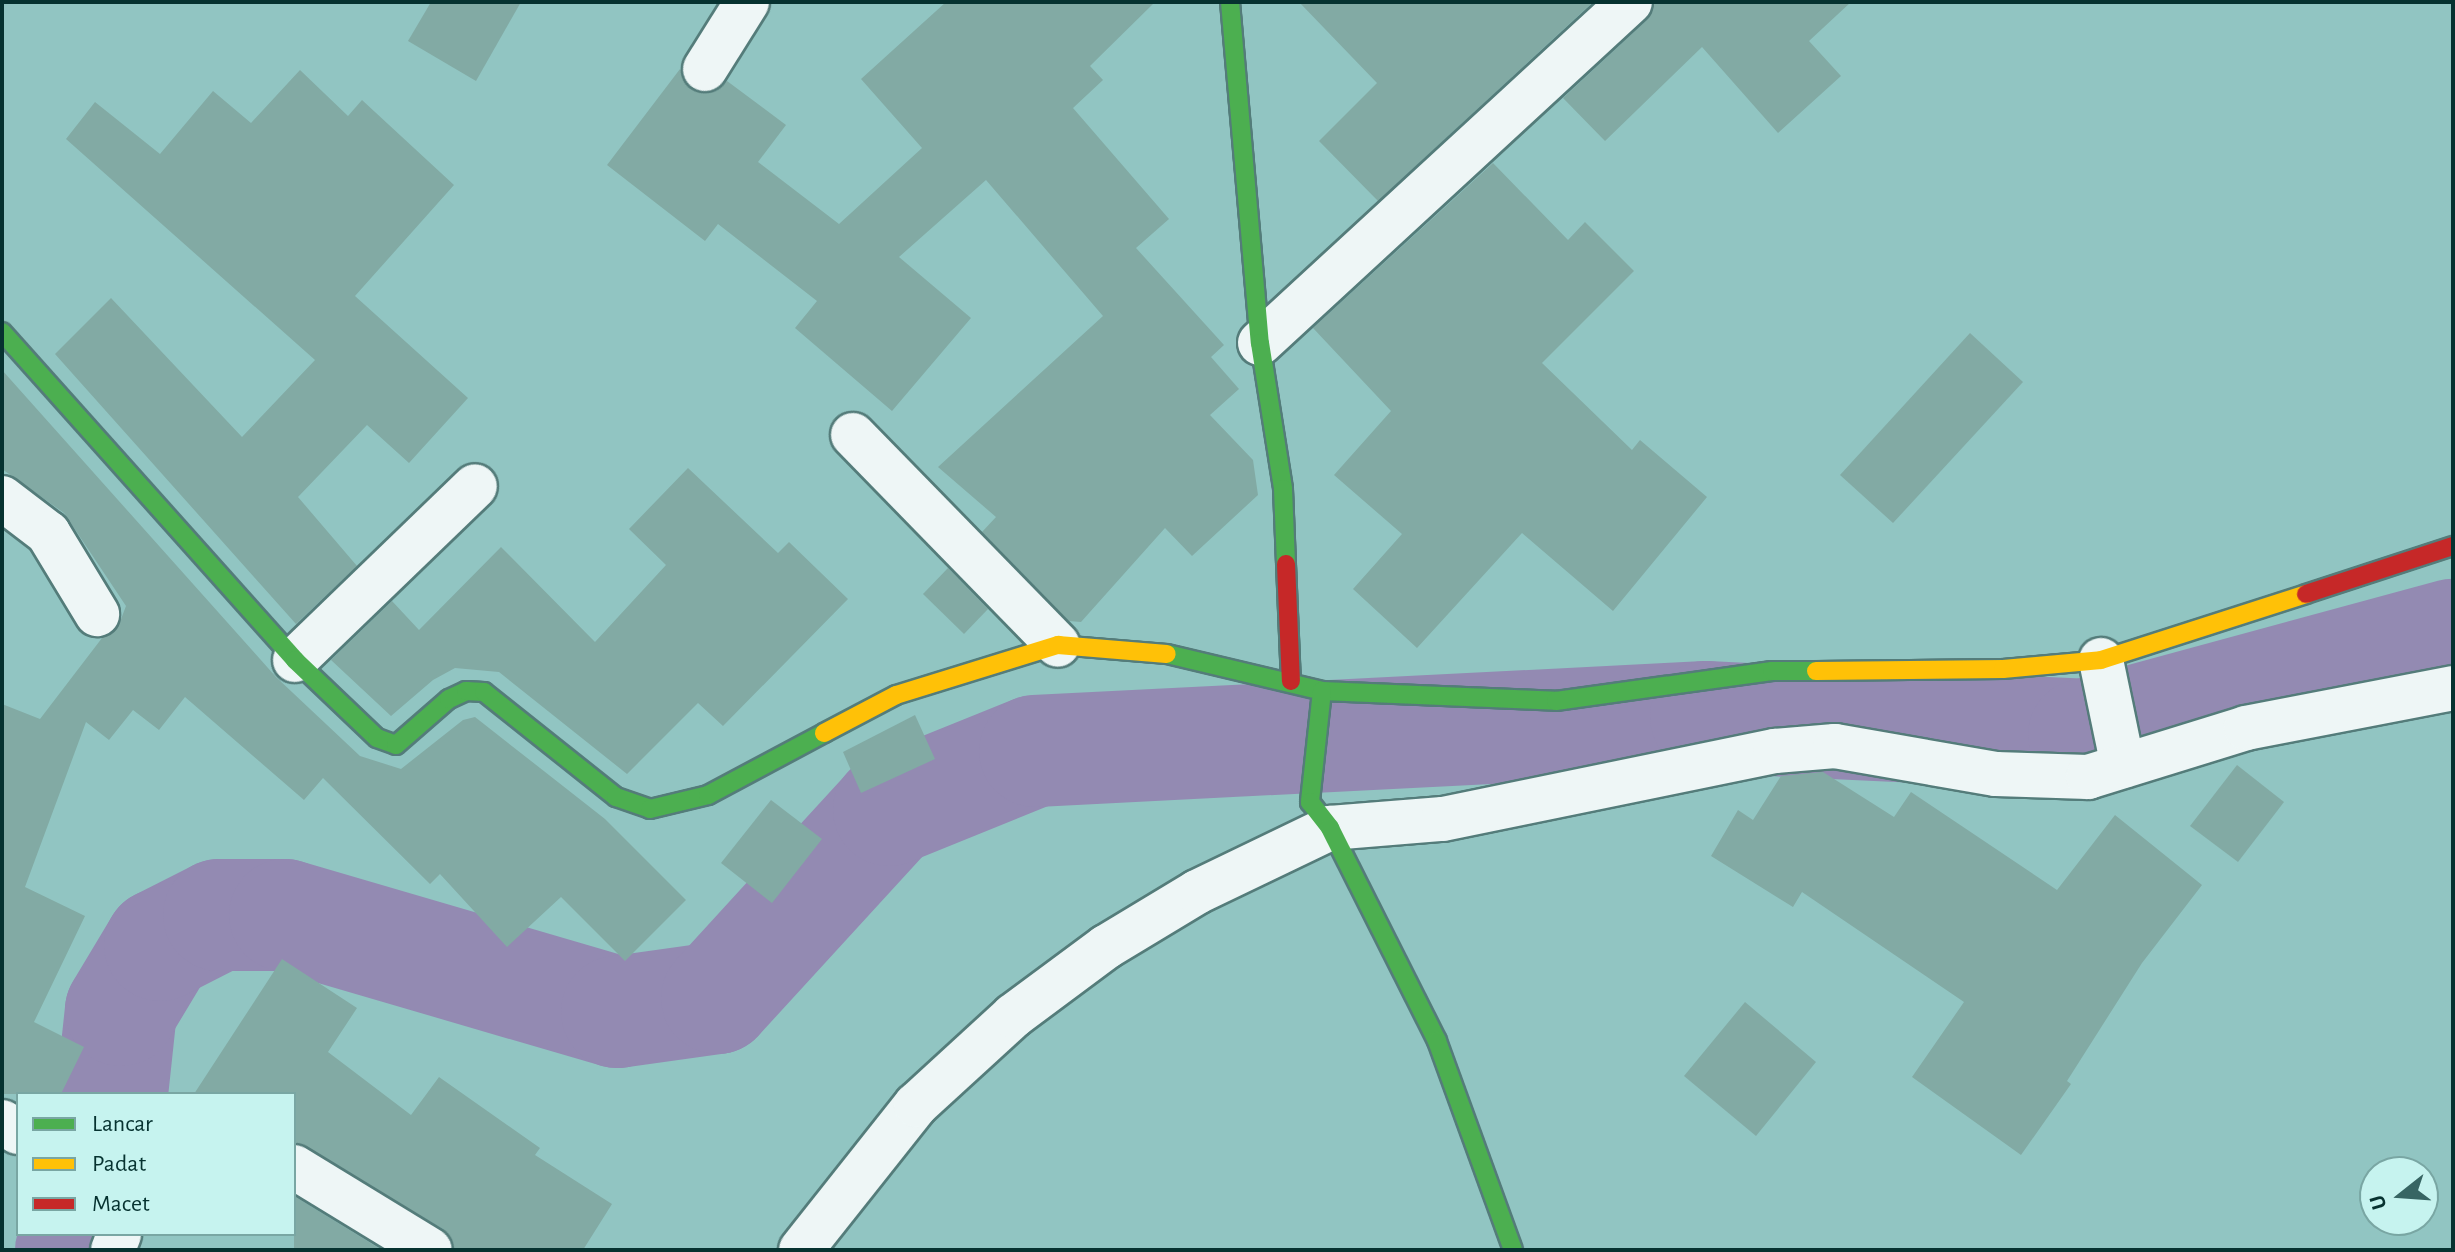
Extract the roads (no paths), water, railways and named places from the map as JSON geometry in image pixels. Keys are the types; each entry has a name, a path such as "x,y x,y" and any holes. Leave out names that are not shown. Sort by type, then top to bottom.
{"street":[{"path":"705,69 747,2"},
{"path":"1260,343 1630,2"},
{"path":"1231,3 1260,343 1283,489 1291,681"},
{"path":"2,332 295,660 377,738 396,745 449,699 466,691 484,692 616,797 650,809 708,795 896,695 1058,645 1173,655 1291,681 1322,691 1556,701 1772,671 2102,669 2453,546"},
{"path":"853,435 1058,645"},
{"path":"295,660 475,486"},
{"path":"2,498 48,533 97,614"},
{"path":"2102,669 2121,760"},
{"path":"801,1250 916,1105 1013,1016 1106,947 1320,815 1443,819 1775,751 1835,746 2054,779 2246,728 2453,688"},
{"path":"1322,691 1320,815 1437,1041 1513,1250"},
{"path":"296,1168 430,1250"}],"waterway":[{"path":"112,1092 121,1010 160,945 219,915 285,915 617,1012 717,998 889,810 1035,751 1706,717 2084,735 2453,635"},
{"path":"71,1250 75,1236"}]}
